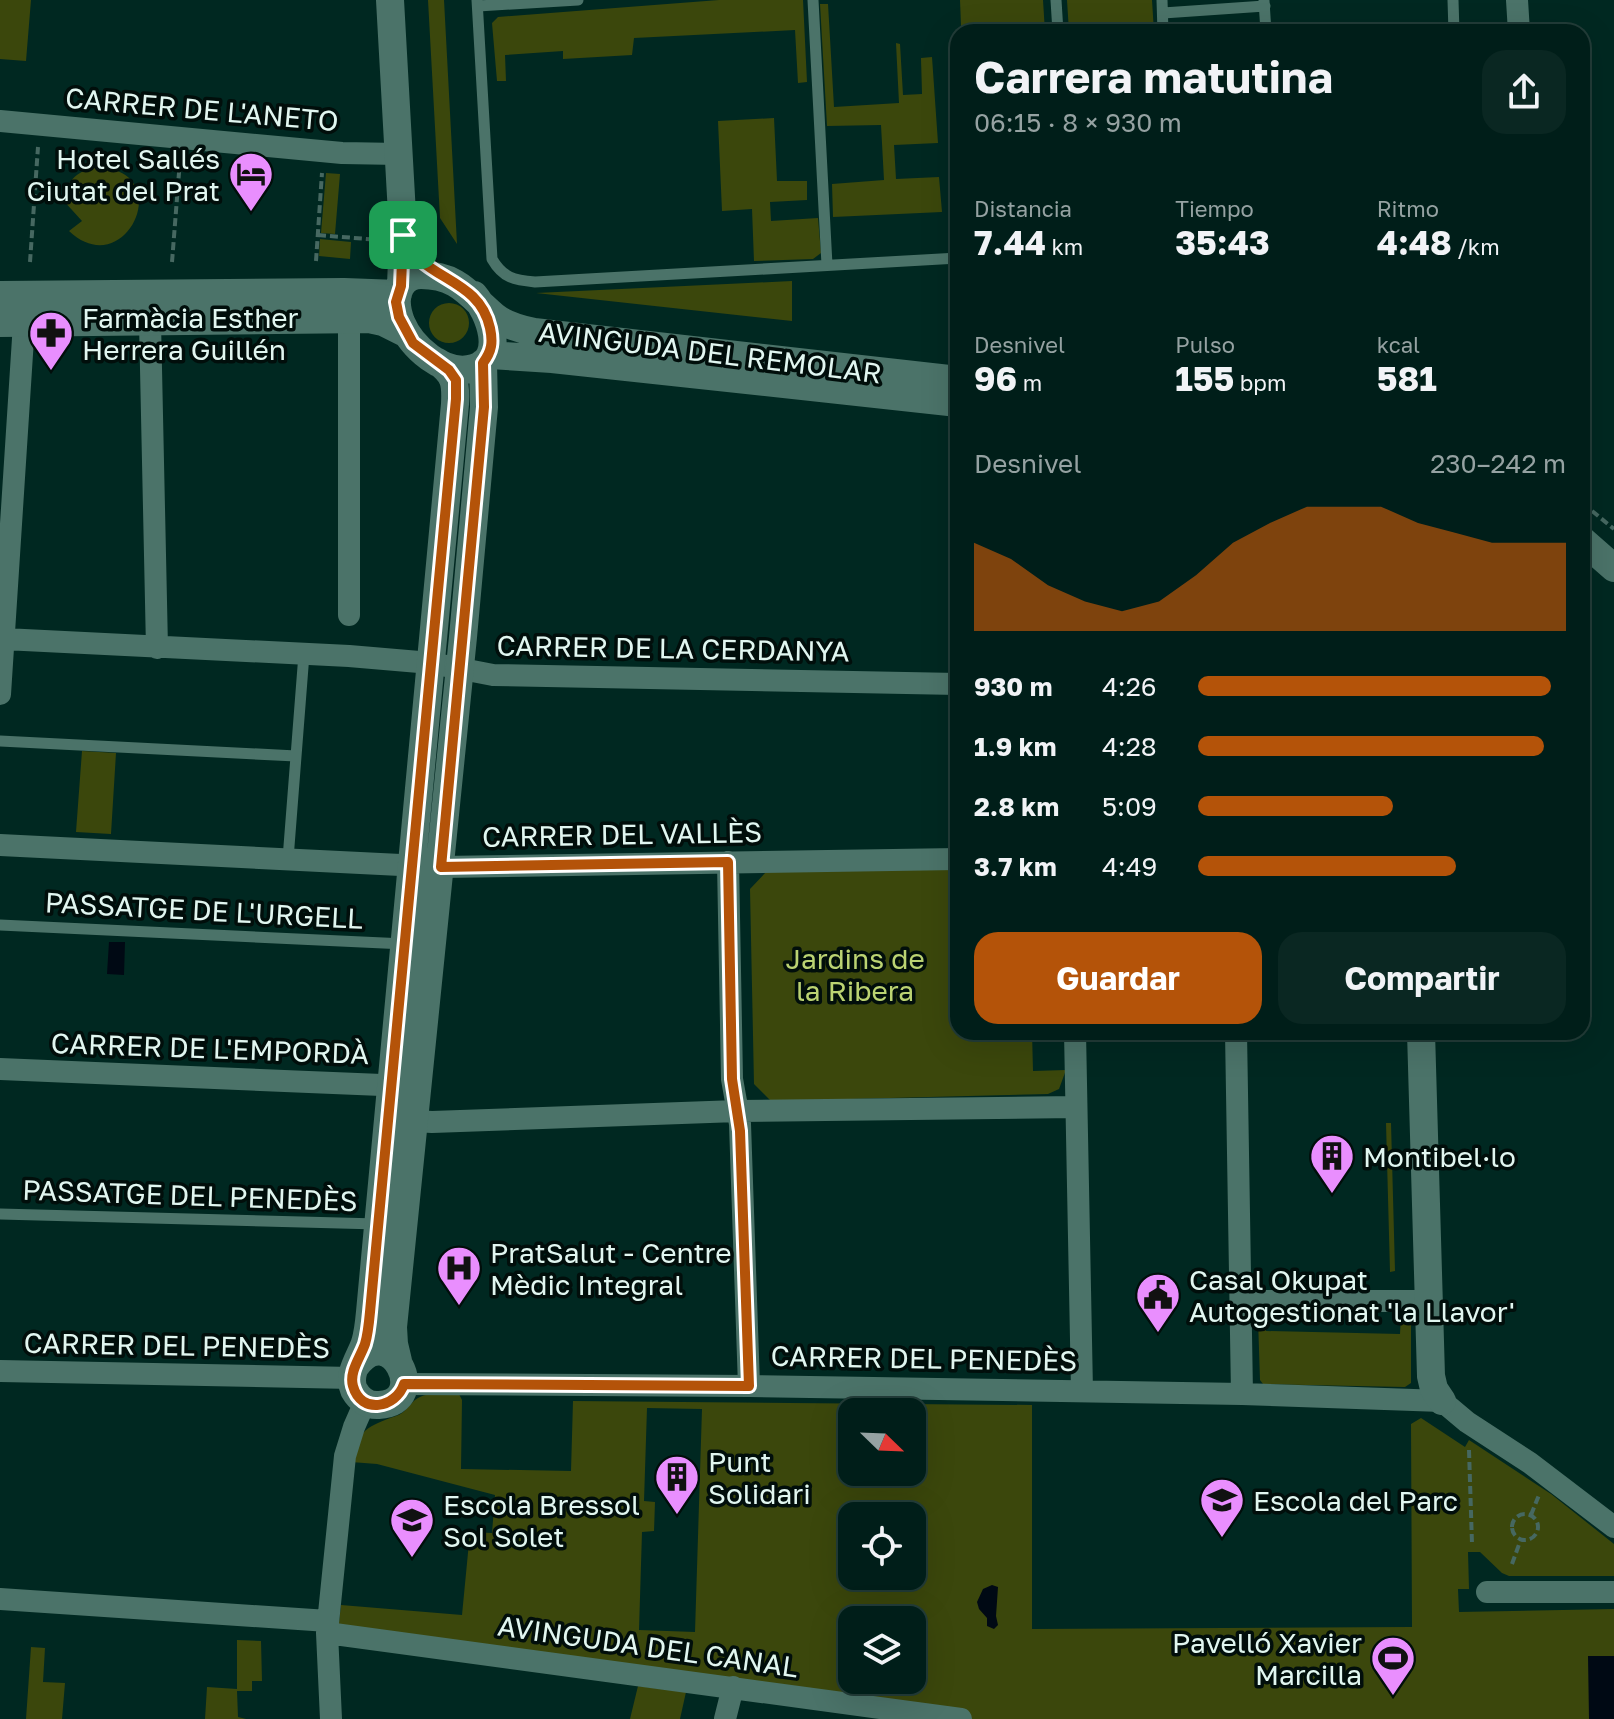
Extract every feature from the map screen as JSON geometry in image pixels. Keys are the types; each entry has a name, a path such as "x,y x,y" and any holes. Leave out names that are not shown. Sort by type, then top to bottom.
{"street":[{"path":"369,292 389,270 399,154 390,0"},
{"path":"1517,0 1518,24"},
{"name":"CARRER DE L'ANETO","path":"0,121 342,153 399,154"},
{"path":"391,237 399,290 399,317 407,334 424,354 449,370 456,380 431,663 427,866 405,944 405,1086"},
{"name":"AVINGUDA DEL REMOLAR","path":"391,237 407,246 445,278 474,295 495,316 510,325 534,332 950,379"},
{"path":"399,290 407,279 417,275 445,278"},
{"path":"0,295 399,290"},
{"path":"402,1120 379,1224 368,1333 357,1382 373,1405 389,1403 401,1393 401,1373 393,1327 402,1120 427,866 459,670 486,359 493,342 488,316 474,295"},
{"path":"12,323 36,309 63,303 77,296"},
{"path":"349,320 349,615"},
{"path":"12,323 376,320 407,334"},
{"path":"150,322 157,648"},
{"path":"0,694 12,323"},
{"name":"AVINGUDA DEL REMOLAR","path":"484,402 499,380 531,358"},
{"name":"AVINGUDA DEL REMOLAR","path":"438,362 464,369 473,368 486,359 531,358 950,402"},
{"path":"1590,547 1614,568"},
{"name":"CARRER DE LA CERDANYA","path":"4,639 431,663 493,675 950,684"},
{"name":"CARRER DEL VALLÈS","path":"0,845 427,866 950,859"},
{"path":"728,862 732,1079 737,1111 749,1386"},
{"path":"1075,1040 1082,1391"},
{"path":"1236,1040 1242,1394"},
{"path":"1421,1040 1428,1301 1434,1389 1442,1401 1467,1422 1530,1463 1614,1527"},
{"name":"CARRER DE L'EMPORDÀ","path":"0,1069 405,1086"},
{"path":"402,1120 737,1111 1076,1107"},
{"path":"1241,1301 1428,1301"},
{"path":"331,1719 328,1627 345,1456 354,1427 359,1360 373,1353 389,1355 401,1373"},
{"name":"CARRER DEL PENEDÈS","path":"0,1371 357,1382"},
{"name":"CARRER DEL PENEDÈS","path":"401,1373 749,1386 1242,1394 1442,1401"},
{"path":"1487,1592 1614,1592"},
{"name":"AVINGUDA DEL CANAL","path":"0,1599 328,1627 961,1719"},
{"path":"725,1719 733,1687"}],"lane":[{"path":"578,0 477,3 492,259 500,272 518,280 535,282 950,258"},
{"path":"813,0 827,265"},
{"path":"1056,0 1058,24"},
{"path":"1162,0 1163,24"},
{"path":"1453,0 1454,24"},
{"path":"1163,13 1264,3 1265,24"},
{"path":"288,859 304,654"},
{"path":"0,741 296,756"},
{"name":"PASSATGE DE L'URGELL","path":"0,925 405,944"},
{"name":"PASSATGE DEL PENEDÈS","path":"0,1214 379,1224"}],"path":[{"path":"30,262 38,141"},
{"path":"172,262 181,154"},
{"path":"316,261 323,167"},
{"path":"318,235 391,237"},
{"path":"1590,509 1614,529"},
{"path":"1471,1446 1472,1544"},
{"path":"1531,1515 1541,1492"},
{"path":"1531,1515 1538,1525 1537,1531 1527,1539 1521,1539 1515,1534 1514,1521 1519,1516 1531,1515"},
{"path":"1512,1564 1521,1539"}],"green space":[{"path":"0,0 31,0 26,61 0,59"},
{"path":"428,0 444,0 457,244 440,218"},
{"path":"719,0 803,0 807,82 798,83 795,30 634,38 632,55 563,59 563,51 505,55 506,81 497,81 492,23 498,17"},
{"path":"960,0 1043,0 1044,24 961,24"},
{"path":"1067,0 1152,0 1154,24 1068,24"},
{"path":"820,4 828,4 834,107 899,103 896,43 900,44 903,95 922,94 921,58 932,57 938,143 894,145 896,179 939,177 942,212 833,217 832,184 884,180 881,125 827,126"},
{"path":"774,118 777,181 807,181 807,200 770,202 771,221 818,218 821,253 813,259 754,261 752,209 722,211 718,121"},
{"path":"94,167 120,172 134,185 139,201 135,219 125,234 109,244 90,244 69,231 82,221 62,199 73,178"},
{"path":"326,173 340,174 335,234 321,233"},
{"path":"320,239 351,242 350,259 319,256"},
{"path":"792,281 792,321 536,293"},
{"path":"449,303 463,309 469,323 463,337 449,343 435,337 429,323 435,309"},
{"path":"82,751 116,753 111,834 76,832"},
{"name":"Jardins de la Ribera","path":"950,869 950,1040 1032,1040 1033,1071 1066,1070 1059,1089 1048,1094 771,1101 754,1084 750,889 766,872"},
{"path":"1386,1123 1391,1123 1395,1271 1390,1272"},
{"path":"1265,1313 1266,1331 1400,1334 1401,1315 1406,1315 1411,1324 1411,1383 1405,1387 1263,1384 1260,1380 1258,1319"},
{"path":"430,1394 459,1394 462,1400 461,1469 571,1471 573,1401 838,1403 838,1486 926,1486 926,1404 1032,1405 1032,1629 1412,1627 1411,1424 1421,1418 1465,1447 1469,1440 1551,1494 1614,1544 1614,1576 1509,1576 1480,1552 1468,1552 1469,1589 1458,1589 1459,1612 1614,1609 1614,1719 899,1719 338,1631 341,1605 462,1615 470,1532 492,1533 495,1495 377,1464 351,1462 360,1436 365,1431 399,1415 415,1400","holes":["647,1408 702,1409 695,1632 639,1630 642,1532 654,1531 655,1502 644,1501"]},
{"path":"237,1640 261,1641 262,1681 252,1681 252,1691 237,1691 238,1717 246,1719 205,1719 207,1687 237,1689"},
{"path":"31,1647 45,1648 43,1682 65,1683 62,1719 26,1719"},
{"path":"638,1686 686,1692 680,1719 630,1719"}],"shaded area":[{"path":"109,942 125,942 124,975 107,974"},
{"path":"992,1585 998,1587 998,1625 994,1629 987,1626 987,1618 977,1602 983,1589"},
{"path":"1588,1656 1614,1656 1614,1719 1589,1719"}],"place":[{"name":"Hotel Sallés Ciutat del Prat","path":"251,213"},
{"name":"Farmàcia Esther Herrera Guillén","path":"51,372"},
{"name":"Montibel·lo","path":"1332,1195"},
{"name":"PratSalut - Centre Mèdic Integral","path":"459,1307"},
{"name":"Casal Okupat Autogestionat 'la Llavor'","path":"1158,1334"},
{"name":"Punt Solidari","path":"677,1516"},
{"name":"Escola del Parc","path":"1222,1539"},
{"name":"Escola Bressol Sol Solet","path":"412,1559"},
{"name":"Pavelló Xavier Marcilla","path":"1393,1697"}],"route":[{"path":"403,235 416,256 445,278 459,284 481,303 488,316 493,342 490,355 483,363 484,407 441,867 728,862 732,1079 740,1124 749,1386 404,1384 395,1399 381,1405 365,1402 354,1391 352,1375 368,1333 456,399 456,380 449,370 413,343 399,317 396,302 401,286 403,235"}]}
